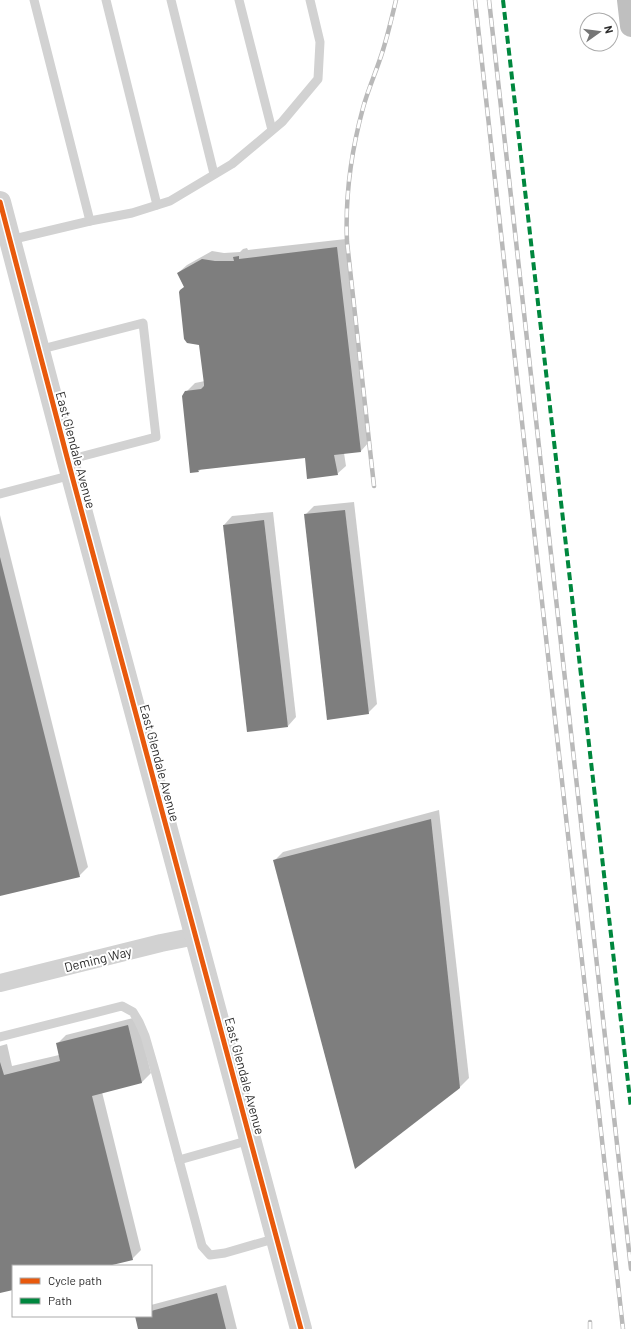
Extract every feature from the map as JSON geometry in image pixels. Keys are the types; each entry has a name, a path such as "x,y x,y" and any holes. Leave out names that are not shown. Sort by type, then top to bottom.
{"highway":[{"path":"628,0 631,26"}],"street":[{"name":"East Glendale Avenue","path":"0,202 38,350 301,1329"},
{"name":"Deming Way","path":"0,983 196,936"}],"lane":[{"path":"34,0 90,221"},
{"path":"106,0 157,205"},
{"path":"170,0 214,174"},
{"path":"239,0 272,130"},
{"path":"10,240 90,221 132,213 170,201 232,164 282,122 318,79 320,42 310,0"},
{"path":"0,494 156,437 143,322 38,350"},
{"path":"0,1037 122,1006 133,1012 139,1022 156,1074 202,1246 210,1255 225,1253 277,1238"},
{"path":"179,1160 250,1140"}],"building":[{"path":"337,247 361,452 334,455 338,475 307,479 305,458 198,470 199,472 190,473 182,396 185,391 201,389 204,384 199,345 187,343 184,339 179,292 184,287 177,273 202,259 234,261 233,257 239,256 239,259"},
{"path":"345,510 369,714 327,720 304,514"},
{"path":"264,520 288,727 247,732 223,525"},
{"path":"0,557 80,877 0,896"},
{"path":"431,819 460,1088 355,1169 273,860"},
{"path":"128,1025 142,1083 92,1096 133,1260 112,1265 12,1265 12,1290 0,1293 0,1062 4,1075 60,1061 56,1043"},
{"path":"217,1293 226,1329 138,1329 135,1317 152,1317 152,1311"}],"railway":[{"path":"374,486 347,242 347,208 355,141 365,101 385,44 396,0"},
{"path":"475,0 623,1329"},
{"path":"489,0 631,1269"},
{"path":"590,1322 590,1329"}],"marked path":[{"path":"503,0 631,1108"}],"cycle path":[{"path":"0,202 301,1329"}]}
